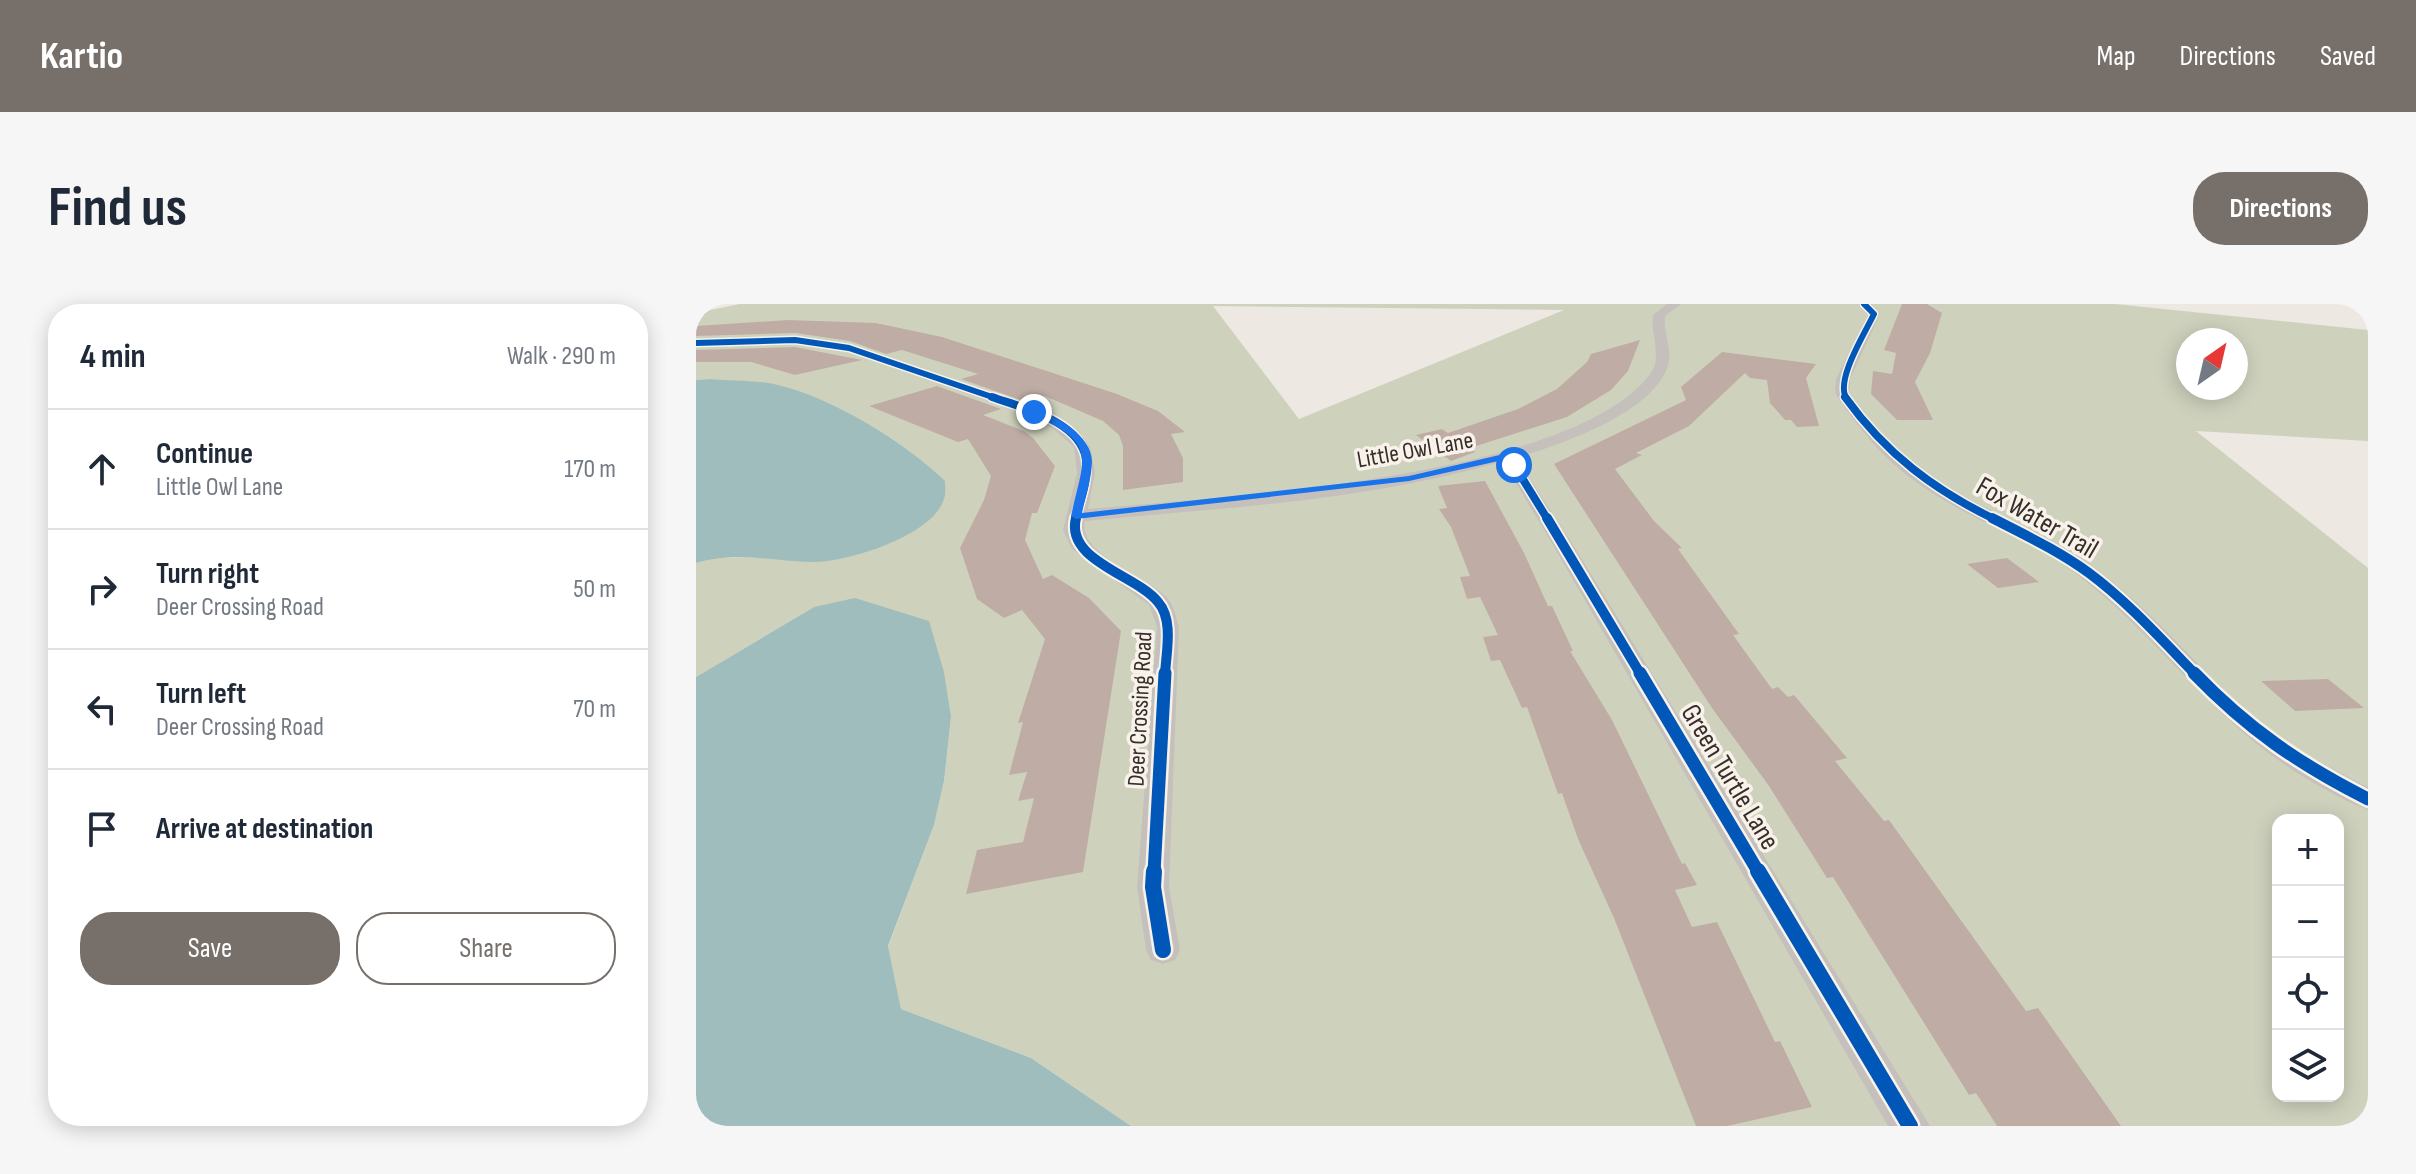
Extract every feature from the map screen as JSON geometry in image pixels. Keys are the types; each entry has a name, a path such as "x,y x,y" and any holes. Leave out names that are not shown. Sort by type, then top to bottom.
{"street":[{"name":"Little Owl Lane","path":"1076,516 1409,478 1504,457 1596,424 1644,392 1663,361 1659,315 1675,304"},
{"name":"Fox Water Trail","path":"1864,304 1874,314 1843,379 1842,393 1899,459 1939,490 2047,544 2088,572 2132,608 2247,724 2291,756 2368,799"},
{"name":"Deer Crossing Road","path":"696,343 795,340 849,348 1060,424 1080,440 1088,459 1073,530 1082,549 1159,602 1168,627 1153,887 1163,950"},
{"name":"Green Turtle Lane","path":"1504,457 1514,465 1560,540 1910,1126"}],"green space":[{"path":"740,304 2115,304 2368,330 2368,441 2196,431 2368,568 2368,1126 1131,1126 1031,1058 901,1009 888,947 934,825 944,781 951,717 814,607 696,677 696,563 713,558 779,557 709,379 696,380 696,313","holes":["1213,306 1564,310 1299,419"]}],"water":[{"path":"696,380 778,385 821,400 867,423 929,466 945,481 944,499 937,512 924,525 886,545 845,558 811,562 725,558 696,563"},
{"path":"855,598 929,621 944,672 951,717 944,781 934,825 888,946 901,1009 1031,1058 1131,1126 696,1126 696,677 814,607"}],"building":[{"path":"1902,304 1927,304 1942,313 1930,353 1915,382 1933,420 1897,420 1871,394 1873,371 1892,374 1896,353 1884,350"},
{"path":"788,320 876,323 942,337 1117,394 1158,411 1185,432 1171,434 1183,458 1183,482 1123,490 1123,446 1119,435 1103,421 1045,396 1024,401 961,379 978,374 902,350 886,354 850,341 795,333 696,336 696,326"},
{"path":"1640,340 1628,371 1611,390 1567,417 1470,448 1475,452 1451,461 1416,435 1442,429 1448,433 1518,409 1557,389 1587,362 1591,354"},
{"path":"795,347 862,360 795,375 751,362 696,362 696,350"},
{"path":"1722,352 1816,364 1806,378 1819,426 1797,427 1791,420 1785,420 1770,403 1767,380 1750,378 1745,373 1689,426 1636,453 1642,455 1615,469 1654,521 1682,548 1678,549 1739,634 1733,635 1772,689 1778,687 1788,697 1794,695 1847,758 1835,761 1884,821 1889,820 2026,1011 2038,1008 2121,1126 1997,1126 1976,1093 1969,1095 1833,877 1827,878 1769,786 1712,708 1554,464 1686,400 1681,387"},
{"path":"937,386 1001,409 983,415 1024,431 1055,466 1037,513 1032,513 1025,540 1043,579 1052,575 1089,598 1121,631 1083,872 966,894 977,850 1023,842 1034,798 1018,801 1027,772 1009,775 1023,722 1018,723 1045,639 1022,610 1004,618 977,599 960,548 984,500 991,476 968,439 958,442 869,406"},
{"path":"1485,481 1524,553 1548,606 1552,606 1573,651 1570,651 1612,720 1682,864 1685,863 1697,885 1675,890 1692,927 1717,922 1775,1042 1780,1041 1812,1107 1727,1126 1696,1126 1614,918 1578,839 1562,793 1558,794 1527,707 1522,708 1500,660 1491,661 1483,637 1498,635 1480,597 1467,599 1460,577 1470,576 1451,527 1439,509 1447,508 1438,486"},
{"path":"2007,558 2039,582 1998,588 1967,564"},
{"path":"2328,679 2364,708 2295,711 2261,681"}],"cycle path":[{"path":"1864,304 1874,314 1843,379 1842,393 1888,450 1941,491 2049,547 2090,574 2131,609 2244,722 2303,764 2368,799"},
{"path":"696,343 795,340 849,348 1034,412 1073,435 1086,459 1086,473 1073,530 1082,549 1159,602 1168,627 1153,887 1163,950"},
{"path":"1504,457 1514,465 1560,540 1910,1126"}],"route":[{"path":"1034,412 1060,424 1080,440 1088,459 1086,481 1076,516 1409,478 1504,457 1514,465"}]}
